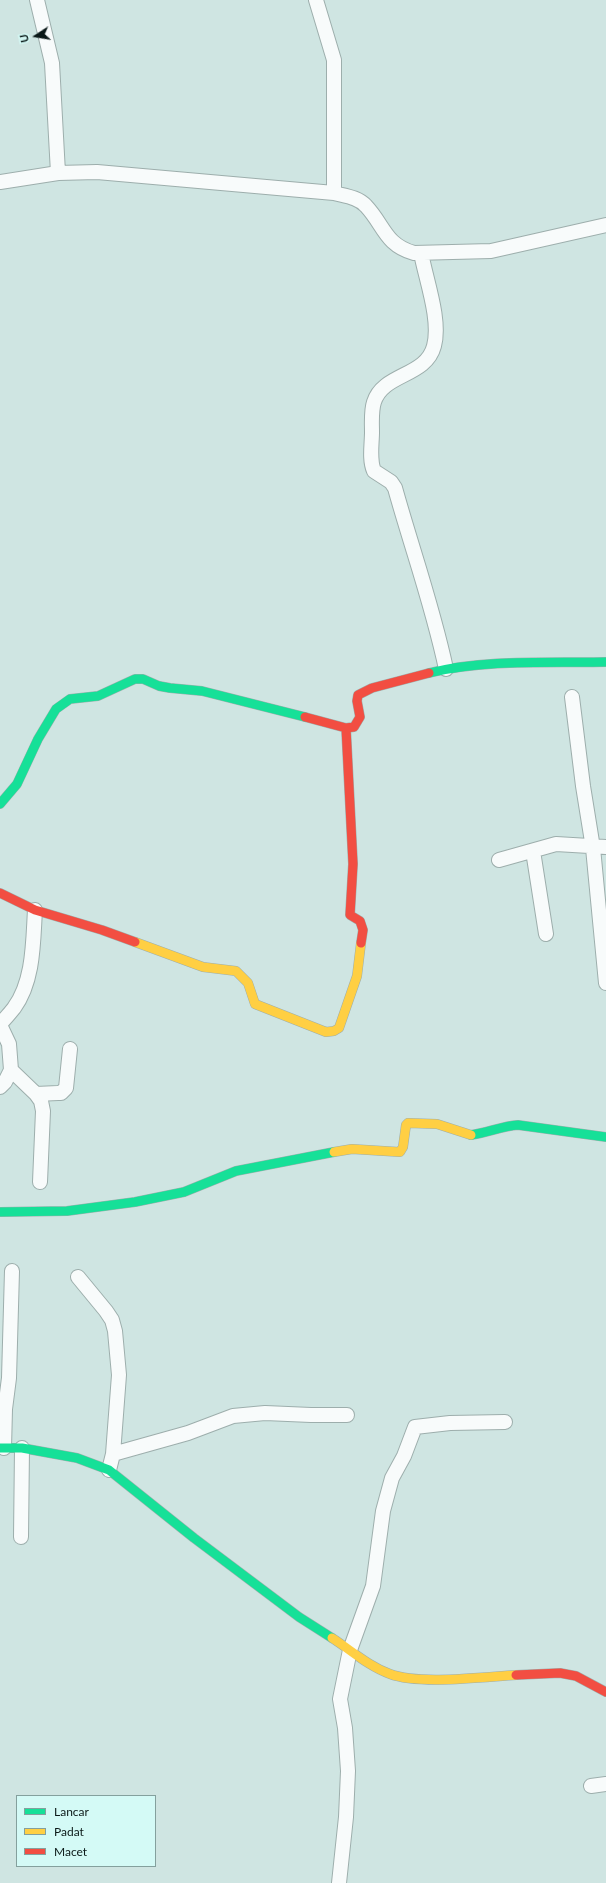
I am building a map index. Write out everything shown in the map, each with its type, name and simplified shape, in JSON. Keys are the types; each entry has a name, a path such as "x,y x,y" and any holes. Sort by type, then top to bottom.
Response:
{"street":[{"path":"37,0 52,63 58,173"},
{"path":"316,0 334,66 334,193"},
{"path":"0,182 58,173 97,172 334,193 357,200 366,205 393,243 405,250 421,253 491,251 606,225"},
{"path":"421,253 435,320 435,345 428,359 421,366 385,387 377,394 373,403 372,416 372,460 374,471 391,482 395,488 413,554 434,617 446,669"},
{"path":"0,804 17,784 38,739 56,709 70,699 98,696 135,679 143,679 159,686 170,688 202,691 346,728 354,727 360,717 357,701 358,696 363,692 407,678 446,669 480,665 606,662"},
{"path":"572,697 583,786 599,848 606,983"},
{"path":"0,893 34,910 102,930 203,967 236,971 248,983 255,1004 326,1032 334,1031 339,1028 357,976 363,930 360,921 350,915 353,864 346,728"},
{"path":"499,860 564,844 599,848"},
{"path":"533,851 546,934"},
{"path":"0,1087 5,1082 10,1070 9,1044 0,1025 15,1007 26,983 32,946 34,910"},
{"path":"36,1094 58,1093 66,1088 70,1049"},
{"path":"10,1070 36,1094 41,1101 43,1111 40,1182"},
{"path":"0,1212 66,1211 135,1202 184,1192 236,1171 327,1153 352,1149 400,1152 403,1147 406,1125 408,1123 437,1124 469,1134 484,1133 506,1126 518,1125 606,1137"},
{"path":"12,1271 9,1378 2,1448 22,1448 77,1458 109,1470 189,1534 299,1617 368,1663 390,1674 403,1677 432,1679 560,1673 576,1676 606,1692"},
{"path":"78,1278 106,1311 112,1320 115,1331 118,1388 113,1454 109,1470"},
{"path":"113,1454 188,1433 233,1416 265,1413 348,1415"},
{"path":"339,1883 346,1817 348,1771 346,1728 340,1699 350,1650 373,1586 383,1511 392,1478 404,1456 415,1427 450,1423 505,1422"},
{"path":"21,1537 22,1448"},
{"path":"591,1786 606,1784"}],"traffic: fast":[{"path":"429,673 494,664 606,662"},
{"path":"0,804 17,784 38,739 56,709 70,699 98,696 135,679 143,679 159,686 170,688 202,691 305,717"},
{"path":"471,1135 518,1125 606,1137"},
{"path":"0,1212 67,1211 135,1202 184,1192 236,1171 334,1152"},
{"path":"0,1448 22,1448 77,1458 109,1470 194,1538 299,1617 332,1638"}],"traffic: slow":[{"path":"135,942 203,967 236,971 248,983 255,1004 326,1032 334,1031 339,1028 357,976 361,943"},
{"path":"334,1152 352,1149 400,1152 403,1147 406,1125 408,1123 437,1124 471,1135"},
{"path":"332,1638 374,1667 390,1674 402,1677 434,1680 516,1675"}],"traffic: jam":[{"path":"305,717 346,728 354,727 360,717 357,701 358,695 372,688 429,673"},
{"path":"346,728 353,864 350,915 360,921 363,930 361,943"},
{"path":"0,893 35,910 102,930 135,942"},
{"path":"516,1675 560,1673 576,1676 606,1692"}]}
